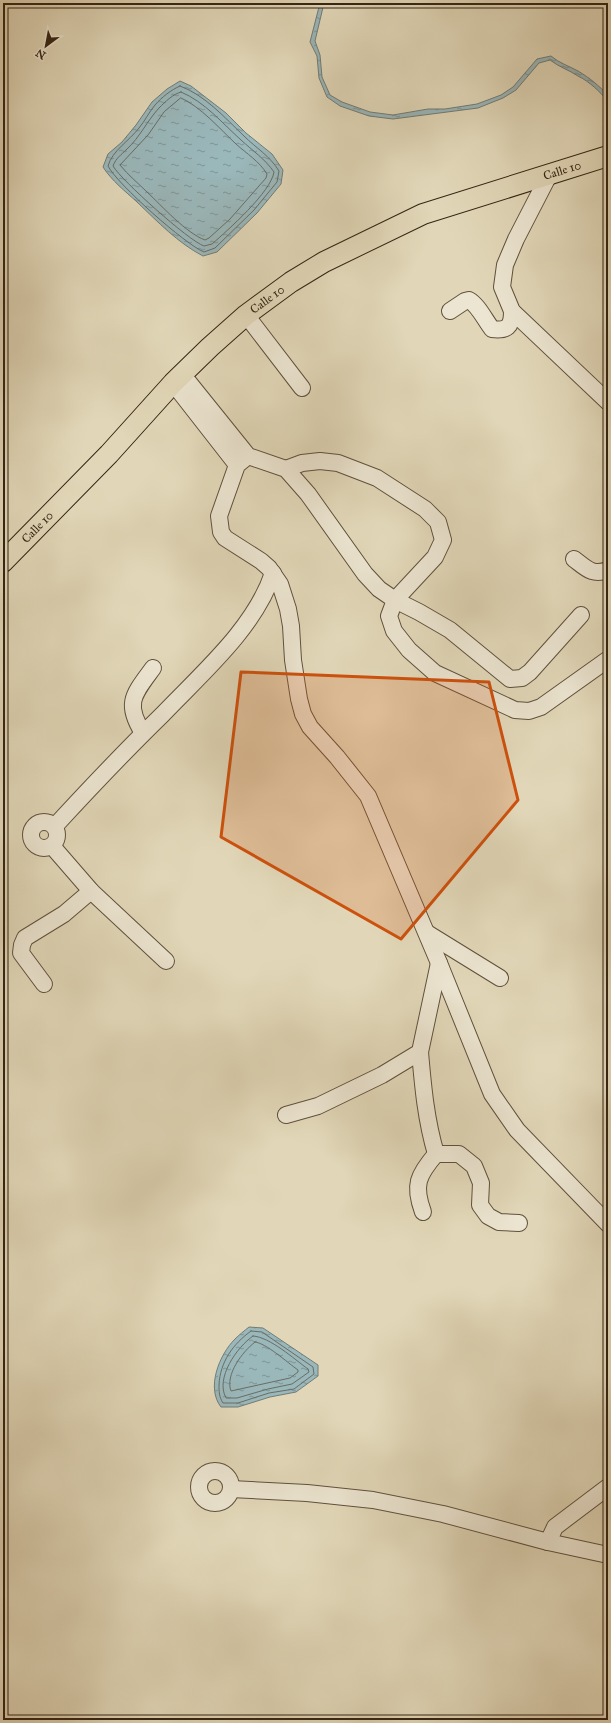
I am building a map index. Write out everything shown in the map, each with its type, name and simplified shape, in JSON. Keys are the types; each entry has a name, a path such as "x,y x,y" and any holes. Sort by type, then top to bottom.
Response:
{"main road":[{"name":"Calle 10","path":"3,562 109,454 178,379 210,347 246,315 291,282 324,262 423,214 608,156"}],"lane":[{"path":"450,311 465,300 469,300 475,304 482,317 492,329 501,331 508,327 512,321 512,311 502,287 505,265 516,239 549,175"},
{"path":"512,311 608,402"},
{"path":"246,315 302,388"},
{"path":"178,379 243,460 286,469 314,462 338,464 377,478 425,509 438,522 443,540 435,557 395,600 389,616 394,631 409,650 435,673 515,710 529,711 541,707 607,660"},
{"path":"243,460 220,516 221,532 231,544 261,561 273,573 285,596 291,626 293,660 299,699 303,714 310,727 337,757 368,796 427,933 492,1094 517,1130 608,1224"},
{"path":"286,469 308,494 365,574 379,589 395,600 450,630 510,679 522,678 530,672 581,614"},
{"path":"574,559 592,572 599,573 608,570"},
{"path":"55,826 98,778 212,665 236,636 264,595 273,573"},
{"path":"143,733 136,722 132,706 135,693 154,668"},
{"path":"43,821 50,822 55,826 57,830 57,839 52,846 42,848 36,845 32,839 31,832 34,826 43,821"},
{"path":"52,846 92,891 166,960"},
{"path":"44,984 21,953 22,945 26,938 64,914 92,891"},
{"path":"427,933 500,978"},
{"path":"436,1154 431,1139 425,1105 420,1052 439,963"},
{"path":"286,1116 318,1106 382,1075 420,1052"},
{"path":"424,1212 418,1197 418,1182 422,1170 436,1154 459,1154 474,1166 480,1183 480,1205 488,1216 499,1222 519,1224"},
{"path":"548,1542 555,1527 608,1487"},
{"path":"231,1489 307,1493 373,1500 443,1514 548,1542 608,1555"}],"highlighted area":[{"path":"241,672 489,682 518,800 401,939 221,837"}],"water":[{"path":"320,3 324,3 315,41 320,55 322,77 330,95 342,102 370,112 393,115 428,109 445,109 477,104 501,95 513,87 537,59 551,56 561,63 578,71 598,85 608,95 608,101 598,90 586,81 550,60 539,63 516,90 503,98 478,108 393,119 369,116 340,106 327,97 319,78 317,56 310,42"},
{"path":"180,81 191,86 226,113 246,133 272,154 283,170 281,184 257,213 217,252 203,256 168,232 110,177 103,167 108,154 122,142 152,102 167,89"},
{"path":"249,1327 263,1328 318,1365 318,1376 296,1392 270,1397 238,1407 221,1407 215,1391 216,1372 229,1346"}]}
